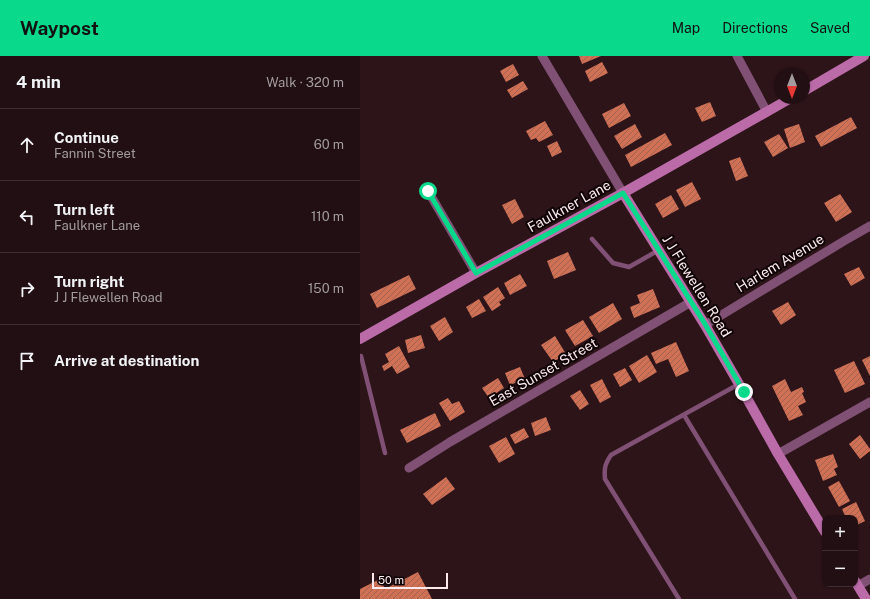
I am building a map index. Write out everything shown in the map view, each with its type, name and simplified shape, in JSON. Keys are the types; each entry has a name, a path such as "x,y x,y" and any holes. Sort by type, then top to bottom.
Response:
{"street":[{"name":"J J Flewellen Road","path":"542,56 623,193 705,324 778,454 822,527"},
{"path":"737,56 767,112"},
{"path":"810,88 864,56"},
{"name":"Faulkner Lane","path":"360,339 781,104"},
{"path":"428,191 476,273"},
{"name":"Harlem Avenue","path":"705,324 870,226"},
{"name":"East Sunset Street","path":"409,468 450,442 691,302"},
{"path":"778,454 870,402"},
{"path":"858,582 870,579"},
{"path":"858,586 866,599"}],"lane":[{"path":"592,239 613,263 629,267 659,250"},
{"path":"360,356 384,454"},
{"path":"678,599 605,480 604,469 611,455 739,384"},
{"path":"684,415 795,599"}],"building":[{"path":"579,56 601,56 582,64"},
{"path":"602,62 608,73 590,82 585,71"},
{"path":"513,64 519,75 506,82 500,71"},
{"path":"523,81 528,89 512,98 507,90"},
{"path":"710,102 716,116 702,122 695,108"},
{"path":"624,103 631,116 609,128 602,114"},
{"path":"851,117 857,128 821,147 815,136"},
{"path":"545,121 553,135 539,142 536,138 531,140 526,131"},
{"path":"635,124 642,137 622,149 614,136"},
{"path":"799,124 805,142 790,148 784,129"},
{"path":"665,133 672,145 631,167 625,155"},
{"path":"779,134 788,148 773,157 764,142"},
{"path":"557,141 562,152 552,157 547,146"},
{"path":"740,157 748,176 736,181 729,161"},
{"path":"692,182 701,199 685,207 676,190"},
{"path":"840,194 852,212 836,222 824,203"},
{"path":"671,195 679,209 663,218 655,204"},
{"path":"515,199 524,217 512,224 502,205"},
{"path":"568,252 576,270 554,279 547,261"},
{"path":"859,267 865,278 851,286 844,274"},
{"path":"520,274 527,286 510,295 504,283"},
{"path":"409,275 416,289 377,308 370,294"},
{"path":"498,287 505,298 499,302 501,305 492,311 483,297"},
{"path":"653,289 660,307 634,318 630,307 640,303 637,295"},
{"path":"479,299 486,311 472,318 466,307"},
{"path":"788,302 796,315 781,325 772,311"},
{"path":"613,303 622,319 599,333 589,317"},
{"path":"445,317 453,332 439,341 430,326"},
{"path":"583,320 593,336 575,346 565,330"},
{"path":"421,335 425,348 408,353 405,340"},
{"path":"555,336 566,354 553,362 541,345"},
{"path":"676,342 689,371 676,377 668,359 656,364 651,353"},
{"path":"399,346 410,367 397,374 392,366 384,371 382,366 389,362 385,354"},
{"path":"647,355 657,372 639,383 629,366"},
{"path":"870,356 870,376 862,360"},
{"path":"854,361 865,384 845,393 834,370"},
{"path":"520,367 525,379 510,385 505,373"},
{"path":"625,368 632,380 620,387 613,374"},
{"path":"498,378 504,388 489,398 482,388"},
{"path":"602,379 611,397 600,403 590,385"},
{"path":"785,379 791,392 802,387 804,392 802,393 806,402 798,406 803,415 789,421 772,386"},
{"path":"580,390 589,404 580,410 570,396"},
{"path":"448,398 452,404 459,401 465,412 450,421 439,403"},
{"path":"435,413 441,426 407,443 400,430"},
{"path":"546,417 551,430 535,436 531,423"},
{"path":"524,428 529,437 515,444 510,435"},
{"path":"860,435 870,451 860,459 849,444"},
{"path":"506,437 515,454 499,463 489,446"},
{"path":"833,454 838,467 834,469 837,475 823,481 815,460"},
{"path":"446,477 455,489 432,505 423,494"},
{"path":"839,481 850,501 839,507 828,487"},
{"path":"856,502 865,521 858,524 858,515 845,515 842,509"},
{"path":"418,572 432,599 360,599 360,589 380,579 385,589"}],"route":[{"path":"428,191 476,273 623,193 705,324 744,392"}]}
